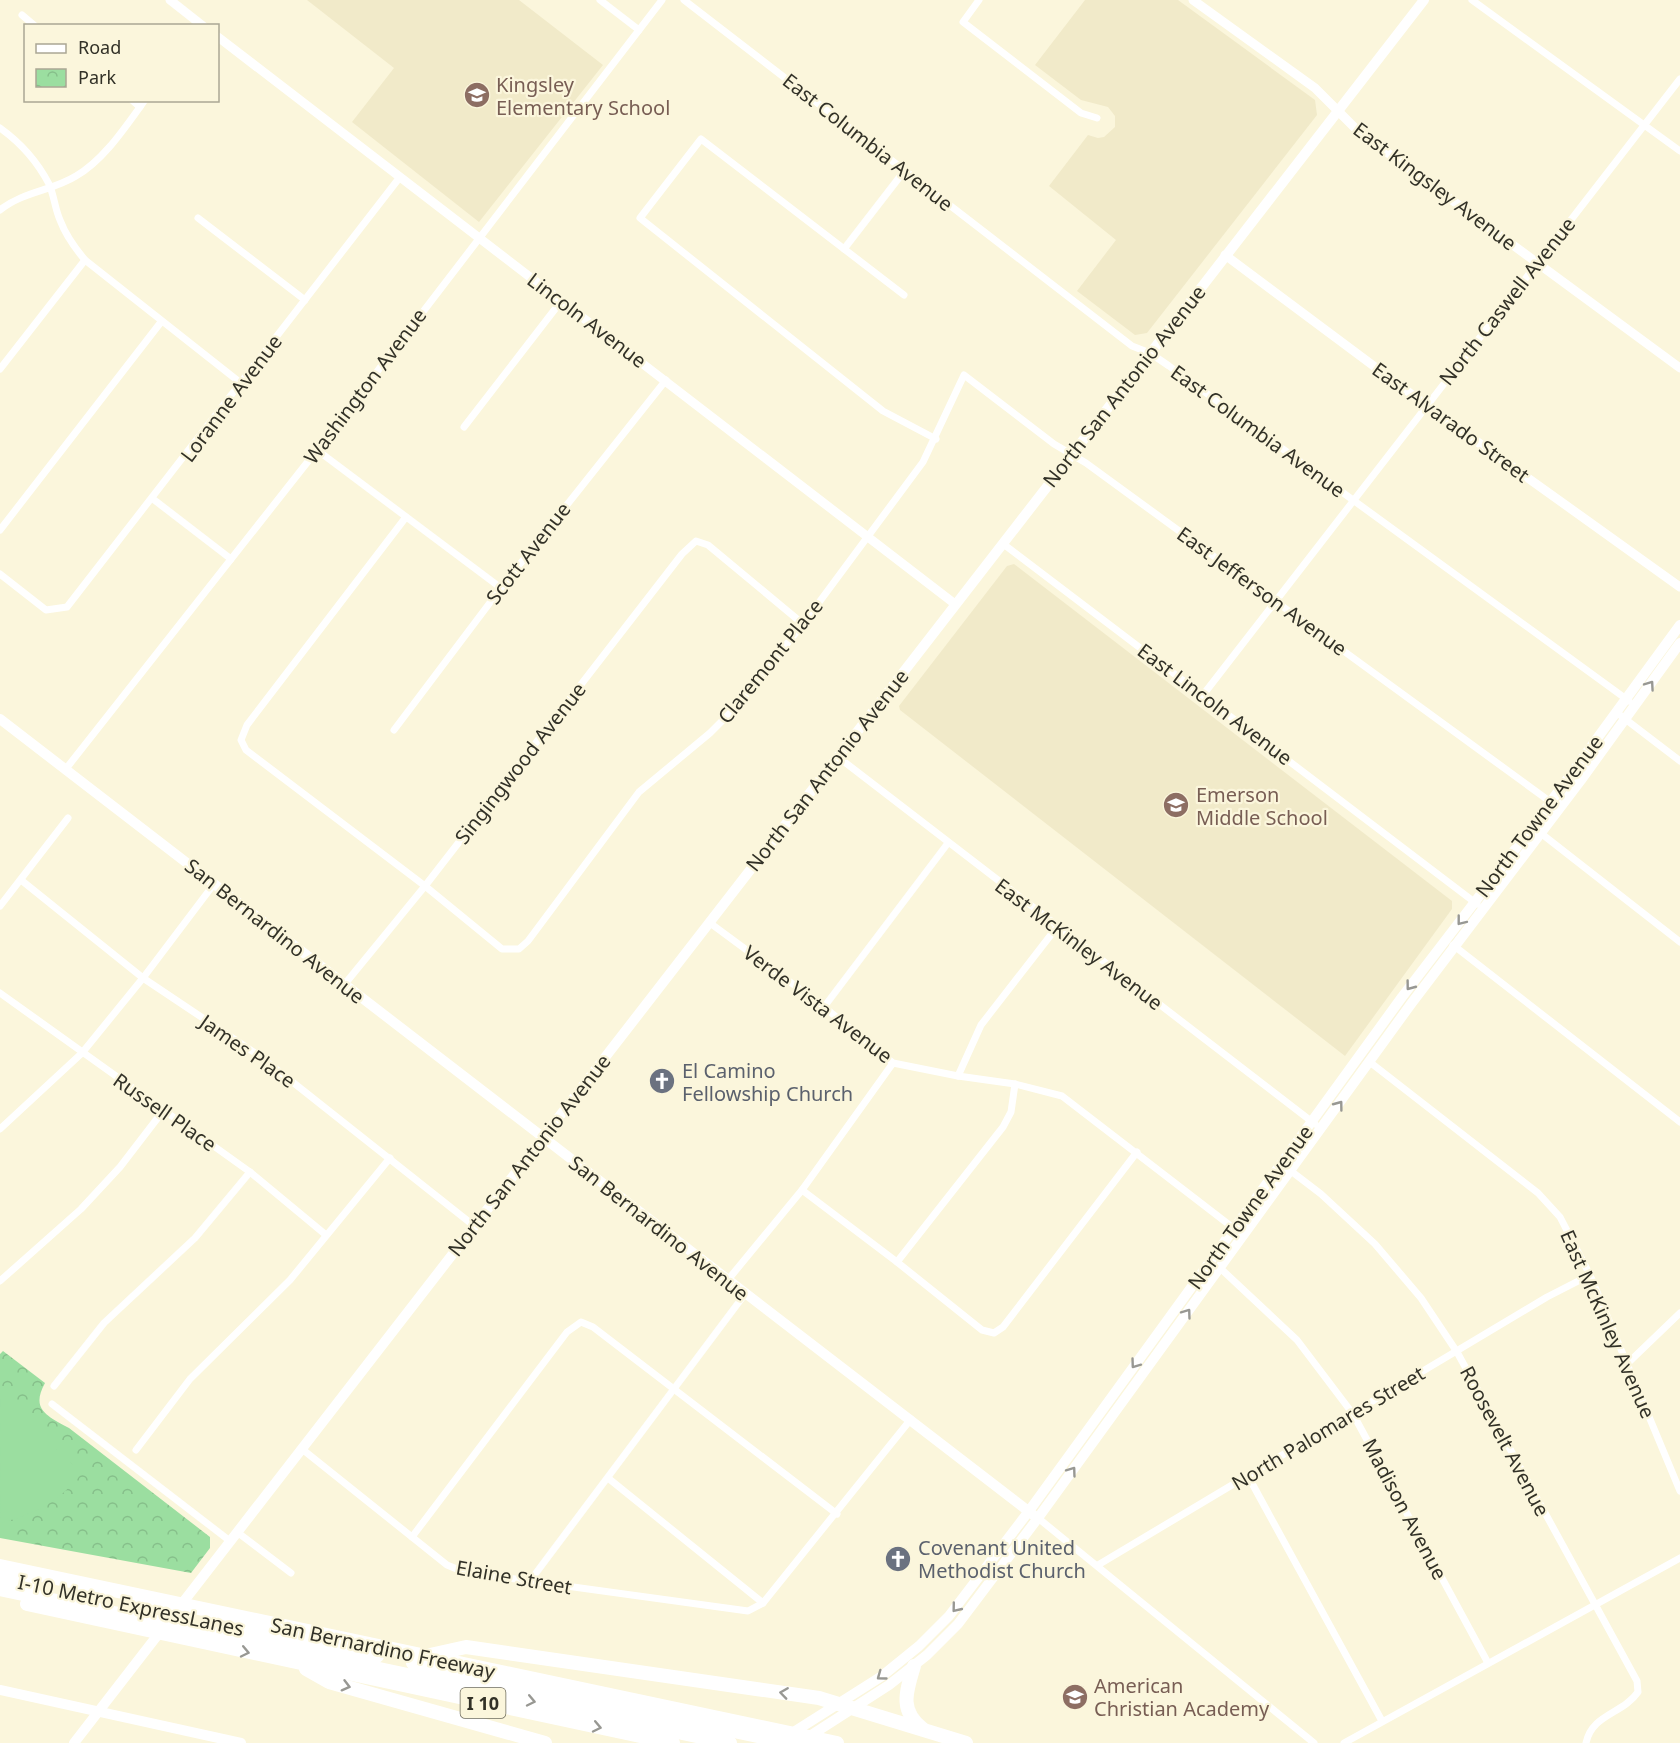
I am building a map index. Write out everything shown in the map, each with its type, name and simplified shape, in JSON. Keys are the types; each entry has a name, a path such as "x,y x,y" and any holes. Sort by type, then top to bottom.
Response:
{"highway":[{"name":"San Bernardino Freeway","path":"0,1566 155,1616 190,1623 293,1662 673,1743"},
{"name":"I-10 Metro ExpressLanes","path":"0,1577 155,1616"},
{"name":"I-10 Metro ExpressLanes","path":"0,1589 155,1616"},
{"name":"San Bernardino Freeway","path":"0,1598 155,1616 425,1656 831,1742"},
{"name":"I-10 Metro ExpressLanes","path":"190,1623 791,1743"},
{"name":"I-10 Metro ExpressLanes","path":"190,1623 730,1743"},
{"path":"425,1656 465,1647 819,1698 966,1743"},
{"path":"293,1662 329,1682 545,1743"},
{"path":"914,1666 906,1690 907,1712 914,1722 927,1732"}],"main road":[{"name":"North San Antonio Avenue","path":"74,1743 473,1225 710,923 1070,454 1424,0"},
{"name":"North Towne Avenue","path":"1554,806 1616,712 1680,625"},
{"name":"North Towne Avenue","path":"799,1743 847,1707 920,1646 949,1617 1029,1511 1312,1122 1480,906 1554,806 1636,706 1680,643"},
{"name":"San Bernardino Avenue","path":"0,719 1038,1518"},
{"name":"North Towne Avenue","path":"776,1743 847,1707 914,1666 958,1624 1371,1062 1451,943"},
{"path":"0,1690 241,1743"}],"street":[{"path":"170,0 201,24"},
{"path":"600,0 639,30"},
{"name":"Washington Avenue","path":"65,770 317,450 662,0"},
{"name":"East Columbia Avenue","path":"684,0 1132,346 1150,353 1636,706"},
{"path":"979,0 963,22 1081,113 1097,118"},
{"name":"East Kingsley Avenue","path":"1193,0 1315,88 1358,131 1680,368"},
{"path":"1472,0 1680,151"},
{"path":"22,15 33,24"},
{"name":"Lincoln Avenue","path":"219,38 956,604"},
{"name":"North Caswell Avenue","path":"1203,694 1354,502 1426,405 1680,78"},
{"path":"0,210 15,199 75,177 89,166 143,104"},
{"path":"0,128 16,139 34,160 50,186 60,220 70,243 85,260 242,384"},
{"path":"904,295 701,139 640,218 883,411 936,439"},
{"path":"844,249 905,170"},
{"name":"Loranne Avenue","path":"0,574 46,610 56,611 67,607 153,499 400,177"},
{"path":"198,218 305,300"},
{"name":"East Alvarado Street","path":"1225,255 1426,405 1680,587"},
{"path":"0,369 85,260"},
{"path":"464,427 562,300"},
{"path":"0,530 161,322"},
{"name":"Claremont Place","path":"425,886 502,949 519,949 528,941 639,792 710,733 735,708 803,624 866,536 918,469 936,439 964,375"},
{"name":"East Jefferson Avenue","path":"964,375 1554,806"},
{"name":"Scott Avenue","path":"394,730 501,588 666,380"},
{"path":"317,450 501,588"},
{"path":"153,499 231,559"},
{"path":"406,517 247,725 241,740 246,750 425,886"},
{"name":"Singingwood Avenue","path":"344,985 425,886 682,555 696,541 708,545 803,624"},
{"name":"East Lincoln Avenue","path":"1002,543 1480,906"},
{"path":"1616,712 1680,761"},
{"name":"East McKinley Avenue","path":"838,757 1322,1129"},
{"path":"0,906 68,818"},
{"path":"1536,830 1680,942"},
{"path":"824,1007 948,843"},
{"name":"James Place","path":"21,880 144,978 261,1057 473,1225"},
{"path":"0,1129 82,1053 144,978 214,884"},
{"name":"Verde Vista Avenue","path":"710,923 824,1007 893,1063 1015,1084 1062,1096 1243,1235"},
{"path":"958,1076 981,1025 1057,927"},
{"path":"1451,943 1680,1122"},
{"name":"Russell Place","path":"0,993 250,1172 326,1235"},
{"name":"East McKinley Avenue","path":"1371,1062 1538,1192 1560,1217 1590,1275 1629,1362 1680,1491"},
{"path":"728,1281 801,1190 893,1063"},
{"path":"897,1262 1003,1127 1011,1112 1015,1084"},
{"path":"0,1281 89,1200 120,1167 163,1111"},
{"path":"801,1190 982,1330 994,1333 1003,1327 1137,1152"},
{"path":"136,1450 190,1378 290,1280 390,1158"},
{"name":"Roosevelt Avenue","path":"1281,1164 1322,1194 1375,1244 1421,1298 1457,1352 1637,1681 1638,1692 1630,1703 1597,1722 1586,1743"},
{"path":"54,1386 90,1339 195,1238 250,1172"},
{"name":"Madison Avenue","path":"1211,1260 1297,1340 1353,1414 1488,1663"},
{"name":"North Palomares Street","path":"1098,1565 1547,1297 1590,1275"},
{"path":"530,1581 745,1294"},
{"path":"1629,1362 1680,1313"},
{"path":"412,1538 567,1332 581,1322 593,1326 837,1514"},
{"path":"52,1404 234,1536 291,1573"},
{"path":"608,1478 763,1603 837,1514 911,1419"},
{"name":"Elaine Street","path":"302,1449 447,1565 530,1581 733,1610 748,1611 763,1603"},
{"path":"1248,1476 1382,1721"},
{"name":"San Bernardino Avenue","path":"1038,1518 1314,1743"},
{"path":"1349,1742 1382,1721 1680,1558"}],"shaded area":[{"name":"Kingsley Elementary School","path":"307,0 519,0 603,65 479,222 352,122 394,68"},
{"path":"1085,0 1178,0 1315,100 1317,115 1147,333 1135,335 1077,291 1116,240 1049,186 1088,135 1104,137 1115,127 1115,116 1108,107 1081,100 1035,65"},
{"name":"Emerson Middle School","path":"1014,564 1452,901 1452,909 1345,1056 900,710 899,706 1007,566"}],"green space":[{"path":"3,1351 45,1383 39,1400 40,1406 48,1416 69,1428 210,1537 210,1548 191,1573 0,1538 0,1354"},
{"path":"0,1396 82,1473 65,1492 46,1505 1,1523"}],"place":[{"name":"Kingsley Elementary School","path":"477,95"},
{"name":"Emerson Middle School","path":"1176,805"},
{"name":"El Camino Fellowship Church","path":"662,1081"},
{"name":"Covenant United Methodist Church","path":"898,1559"},
{"name":"American Christian Academy","path":"1075,1697"}]}
